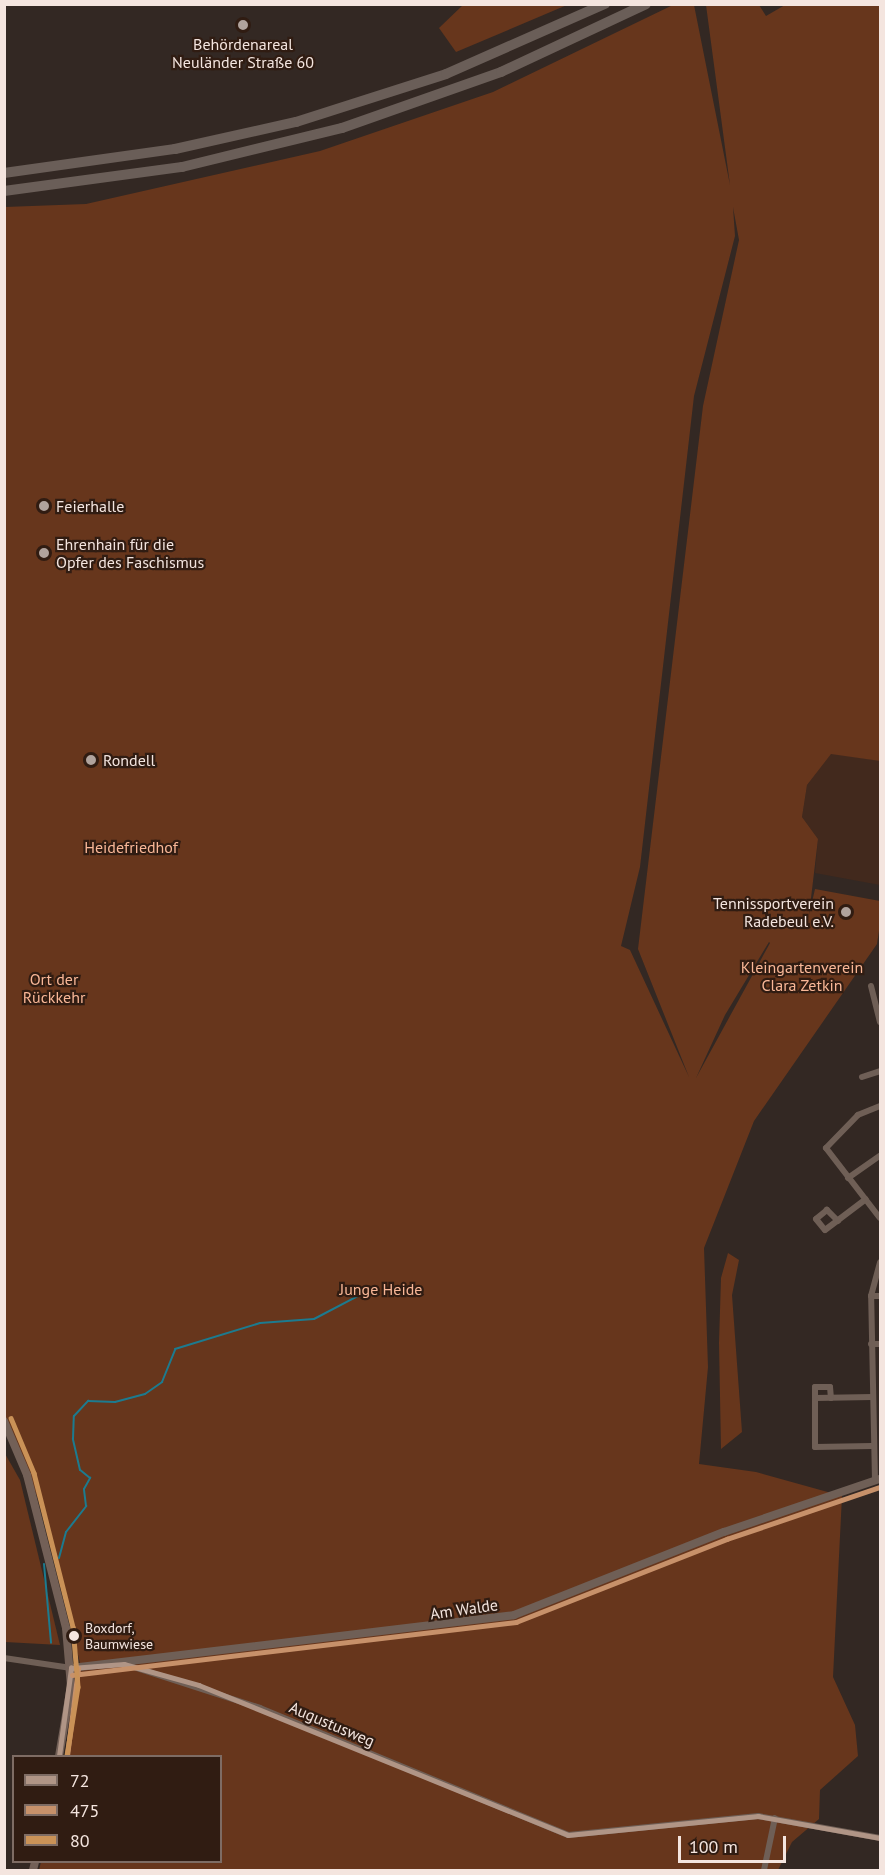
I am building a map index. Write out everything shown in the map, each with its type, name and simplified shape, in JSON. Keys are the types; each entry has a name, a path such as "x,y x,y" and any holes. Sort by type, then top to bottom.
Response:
{"highway":[{"path":"4,173 175,149 296,122 446,74 605,4"},
{"path":"4,191 182,166 342,128 501,72 646,4"}],"main road":[{"path":"4,1421 46,1540 72,1668 59,1755"}],"street":[{"path":"871,986 880,1022"},
{"path":"862,1077 880,1071"},
{"path":"880,1106 858,1115 826,1148 880,1218"},
{"path":"848,1178 880,1156"},
{"path":"838,1221 866,1199"},
{"path":"878,1479 872,1446 871,1296 880,1262"},
{"path":"871,1296 880,1296"},
{"path":"871,1344 880,1344"},
{"path":"831,1398 830,1387 815,1387 815,1447 872,1446"},
{"path":"815,1398 872,1397"},
{"path":"872,1424 880,1424"},
{"name":"Am Walde","path":"72,1668 124,1664 514,1616 839,1490 878,1479"},
{"path":"4,1658 72,1668"},
{"name":"Augustusweg","path":"124,1664 260,1708 568,1835 776,1818 880,1838"},
{"path":"764,1870 776,1818"}],"shaded area":[{"path":"831,753 880,761 880,885 815,873 818,839 802,817 807,785"}],"green space":[{"path":"464,4 567,5 456,52 439,28"},
{"name":"Junge Heide","path":"675,4 694,5 730,185 706,5 759,5 766,16 785,5 880,5 880,761 831,754 807,785 802,817 818,839 809,915 815,889 880,901 880,924 877,944 754,1121 704,1248 708,1367 699,1464 756,1472 842,1496 833,1677 855,1725 858,1756 820,1790 819,1819 792,1842 778,1870 39,1870 41,1863 222,1863 222,1755 65,1755 80,1663 46,1518 5,1419 5,207 86,204 320,151 493,92","holes":["733,207 739,240 703,406 638,949 689,1077 630,950 621,946 640,867 694,396 735,236","770,943 696,1078 725,1015"]},
{"path":"728,1253 739,1260 732,1295 742,1432 721,1449 719,1343 721,1278"},
{"path":"4,1452 20,1480 60,1645 5,1642"}],"waterway":[{"path":"59,1558 66,1532 86,1506 84,1489 90,1478 80,1470 73,1439 74,1416 88,1401 115,1402 145,1394 162,1382 175,1349 260,1323 314,1319 360,1295"},
{"path":"44,1564 51,1643"}],"transit line":[{"name":"80","path":"11,1418 34,1473 73,1627 78,1687 67,1755"},
{"name":"475","path":"72,1675 516,1622 727,1539 880,1487"},
{"name":"72","path":"71,1668 124,1664 199,1685 568,1835 758,1816 880,1838"},
{"name":"72","path":"59,1755 71,1668"},
{"name":"475","path":"67,1755 78,1669"}],"place":[{"name":"Behördenareal Neuländer Straße 60","path":"243,25"},
{"name":"Feierhalle","path":"44,506"},
{"name":"Ehrenhain für die Opfer des Faschismus","path":"44,553"},
{"name":"Rondell","path":"91,760"},
{"name":"Tennissportverein Radebeul e.V.","path":"846,912"},
{"name":"Boxdorf, Baumwiese","path":"74,1636"}],"park label":[{"name":"Heidefriedhof","path":"131,847"},
{"name":"Kleingartenverein Clara Zetkin","path":"802,976"},
{"name":"Ort der Rückkehr","path":"54,988"}]}
